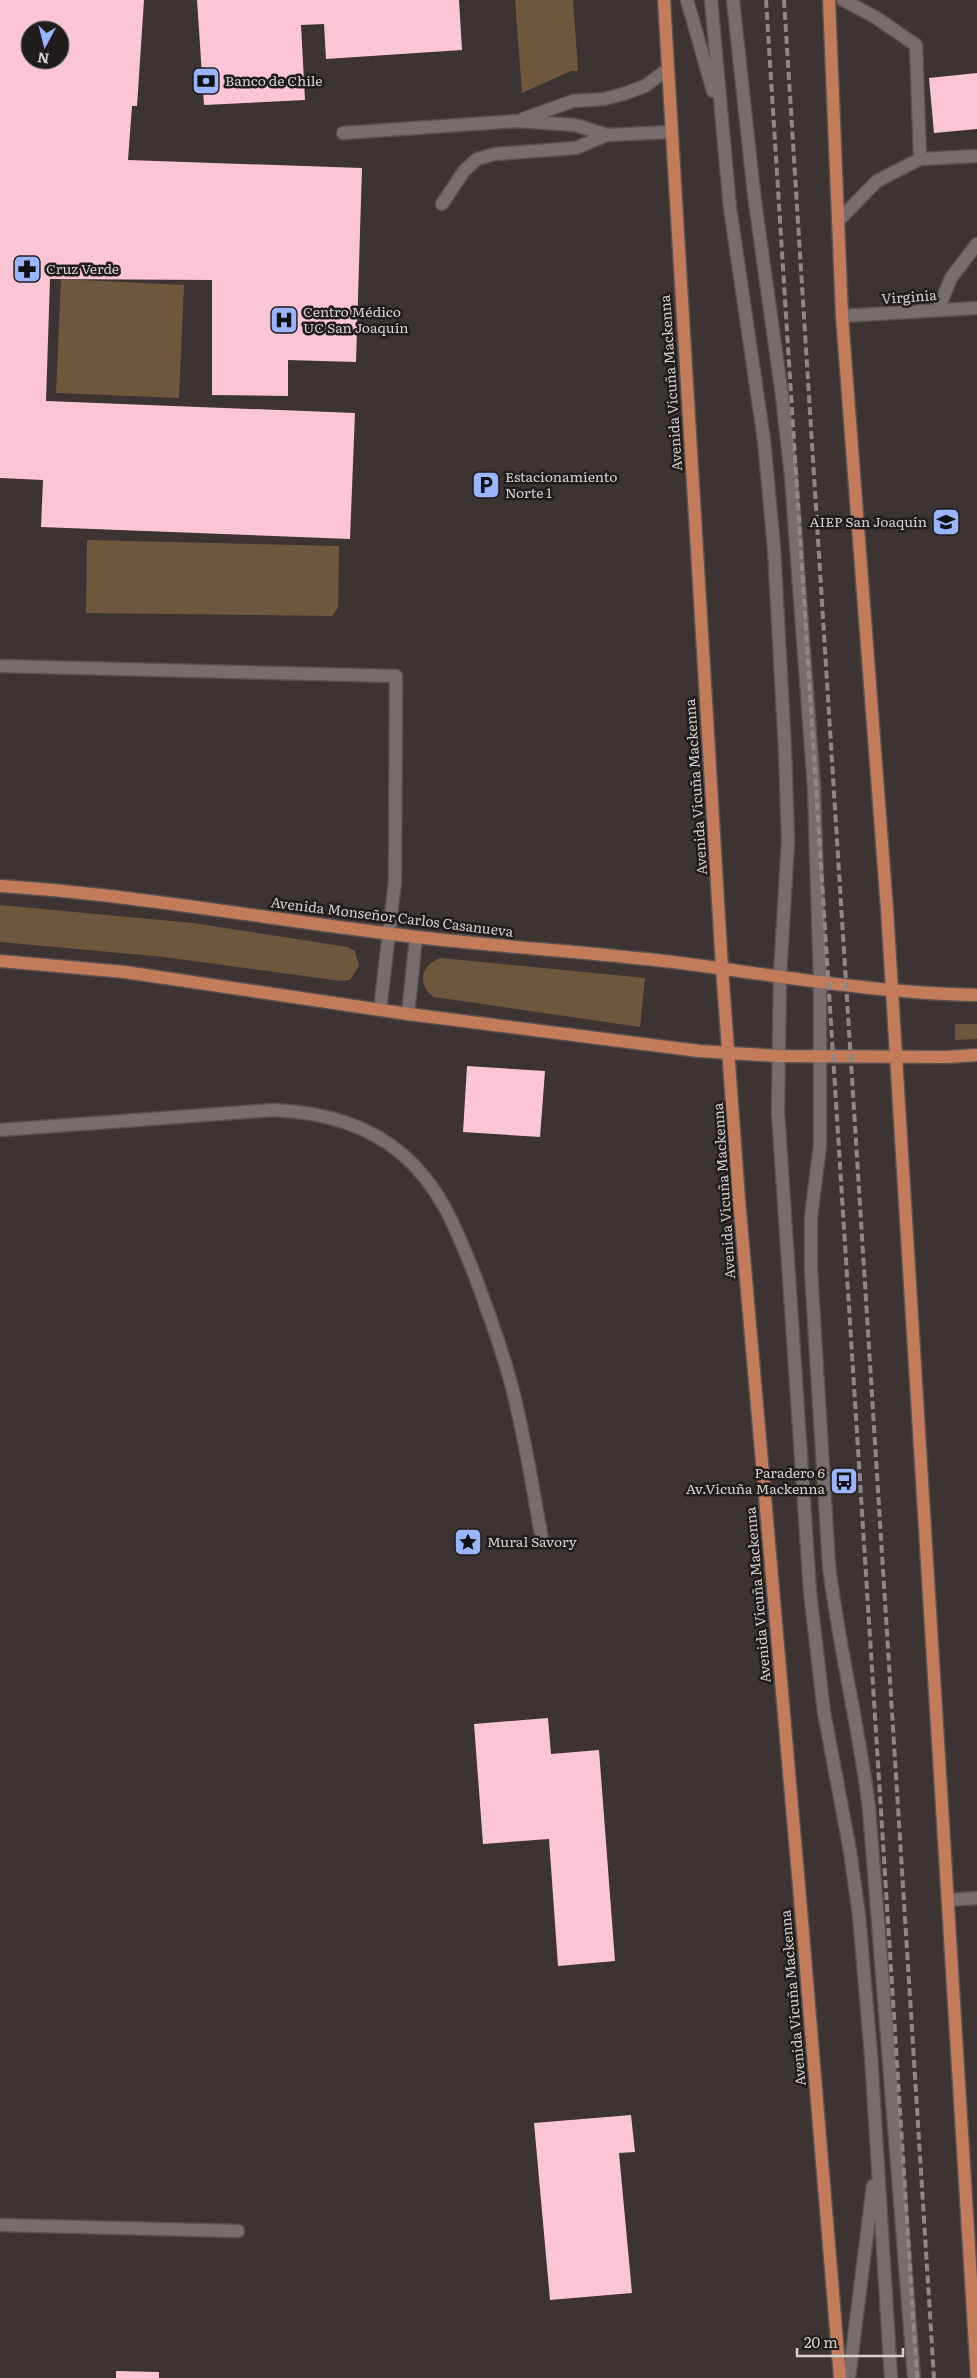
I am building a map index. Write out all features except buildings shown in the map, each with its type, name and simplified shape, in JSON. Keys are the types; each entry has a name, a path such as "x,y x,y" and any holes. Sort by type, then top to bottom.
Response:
{"main road":[{"name":"Avenida Vicuña Mackenna","path":"664,0 728,1053 840,2378"},
{"path":"829,0 842,316 892,989 977,2378"},
{"name":"Avenida Monseñor Carlos Casanueva","path":"0,886 111,895 416,937 722,968 892,989 977,995"},
{"path":"0,961 125,972 408,1014 728,1053 778,1056 947,1058 977,1055"}],"street":[{"path":"687,0 721,119"},
{"path":"712,0 730,208 764,440 774,548 788,841 780,976 778,1112 781,1182 810,1592 824,1712 850,1851 859,1915 891,2378"},
{"path":"733,0 754,194 791,476 814,788 821,1056 820,1145 811,1217 811,1270 829,1566 834,1610 863,1758 869,1808 914,2378"},
{"path":"843,0 875,17 916,45 920,159"},
{"path":"517,122 573,101 604,99 623,94 645,86 668,70"},
{"path":"342,133 517,122 575,125 607,135 671,132"},
{"path":"442,204 464,171 477,159 495,154 576,148 607,135"},
{"path":"838,221 876,181 920,159 977,156"},
{"path":"938,310 951,278 977,244"},
{"name":"Virginia","path":"842,316 977,308"},
{"path":"0,666 396,676 395,881 380,1010"},
{"path":"408,1014 416,937"},
{"path":"0,1130 273,1110 301,1111 328,1116 355,1125 380,1138 402,1154 427,1180 451,1215 487,1308 518,1411 542,1539"},
{"path":"948,1900 977,1898"},
{"path":"849,2378 877,2156"},
{"path":"0,2225 238,2231"}],"shaded area":[{"path":"515,0 573,0 578,71 571,71 522,93"},
{"path":"61,279 184,285 179,398 56,393"},
{"path":"87,540 339,546 338,608 332,616 86,613"},
{"path":"0,905 193,923 348,947 355,951 359,966 350,980 341,981 164,957 0,942"},
{"path":"441,958 645,978 640,1027 434,997 425,987 423,975 429,965"},
{"path":"955,1024 977,1024 977,1039 955,1040"}],"railway":[{"path":"766,0 917,2378"},
{"path":"784,0 934,2378"}],"place":[{"name":"Banco de Chile","path":"206,81"},
{"name":"Cruz Verde","path":"27,269"},
{"name":"Centro Médico UC San Joaquín","path":"284,320"},
{"name":"Estacionamiento Norte 1","path":"486,485"},
{"name":"AIEP San Joaquín","path":"946,522"},
{"name":"Paradero 6 Av.Vicuña Mackenna","path":"844,1481"},
{"name":"Mural Savory","path":"468,1542"}]}
